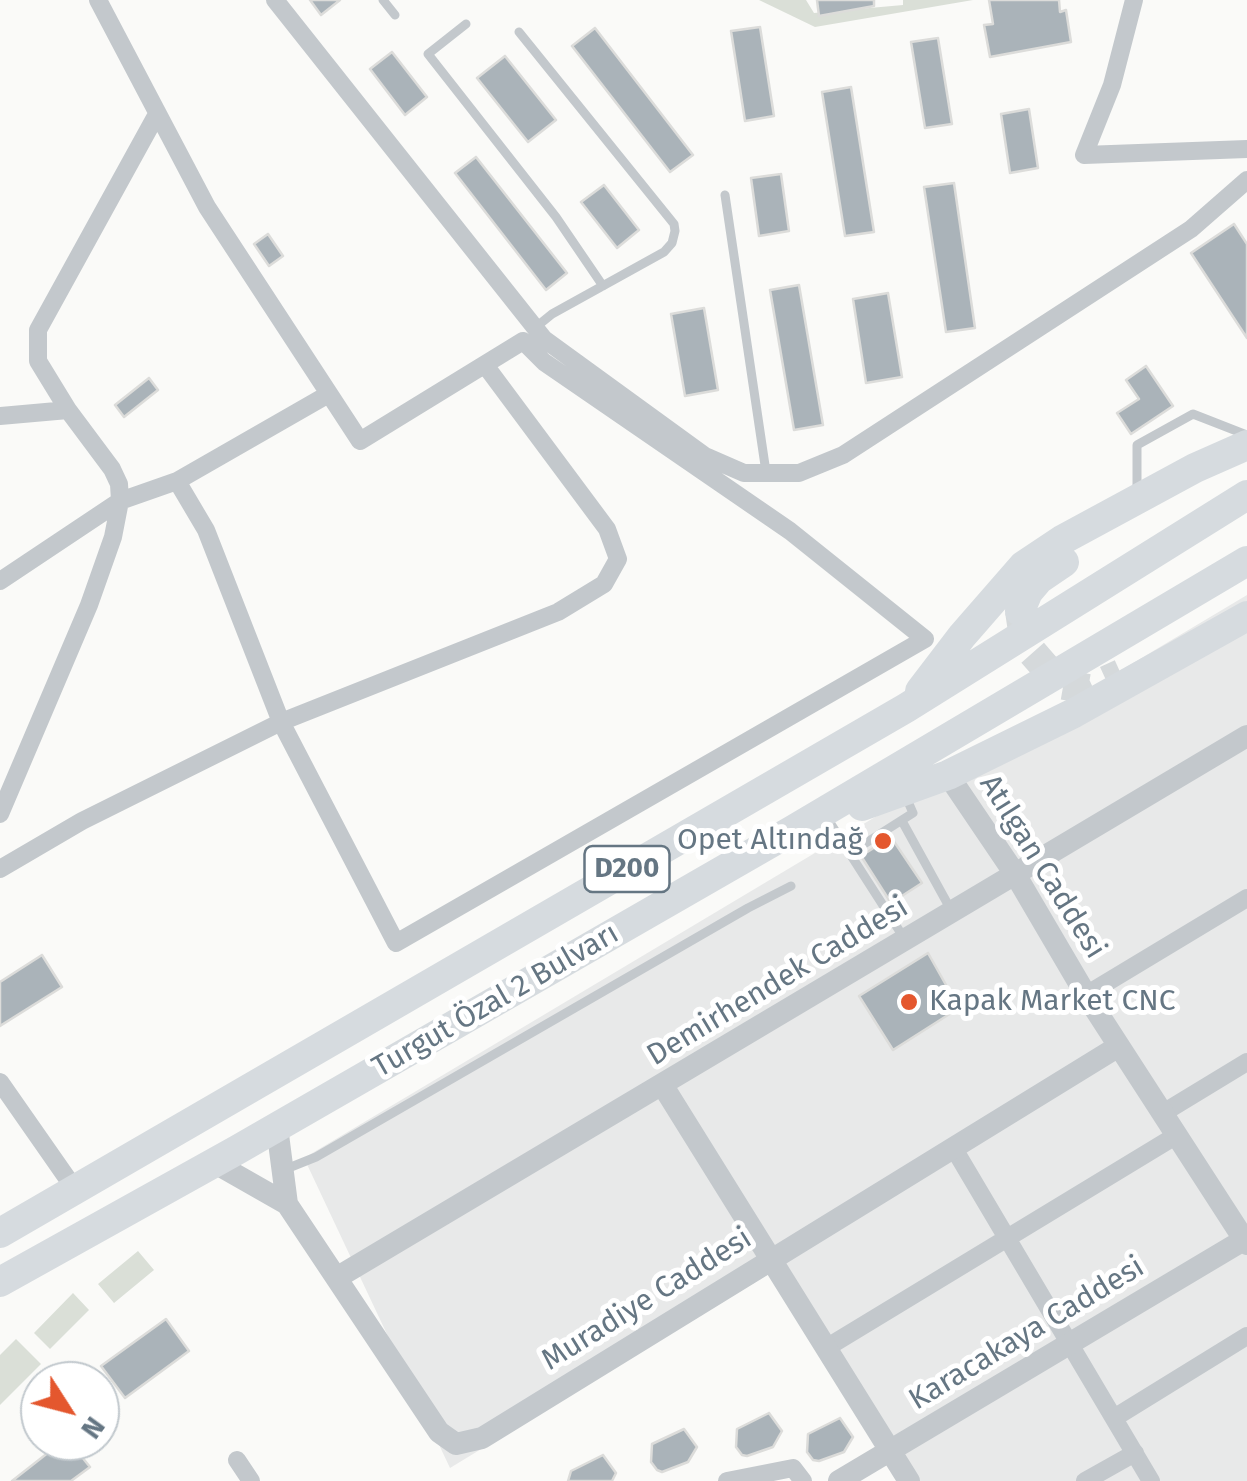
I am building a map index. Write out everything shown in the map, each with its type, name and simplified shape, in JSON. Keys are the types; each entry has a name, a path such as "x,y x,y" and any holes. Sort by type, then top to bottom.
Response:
{"highway":[{"name":"Turgut Özal 2 Bulvarı","path":"906,708 1023,566 1062,540 1195,468 1247,445"},
{"path":"1020,611 1028,592 1055,566 1247,463"},
{"name":"Turgut Özal 2 Bulvarı","path":"0,1233 906,708 1247,495"},
{"name":"Turgut Özal 2 Bulvarı","path":"0,1282 277,1128 793,830 1247,561"},
{"path":"1123,673 1247,597"},
{"path":"793,830 828,818 902,806 948,774 1074,712 1247,616"}],"street":[{"path":"98,0 207,208 360,441 524,341 544,362 790,531 925,639 396,944 281,722 206,530 176,481"},
{"path":"275,0 534,328 557,351 705,456 744,473 798,473 843,454 1178,238 1247,180"},
{"path":"1134,0 1112,85 1084,154 1246,145"},
{"path":"0,814 89,606 113,537 120,502 120,484 112,469 38,361 38,330 158,114"},
{"path":"0,869 82,821 281,722 558,612 604,584 618,559 607,529 484,365"},
{"path":"0,580 120,502 176,481 327,395"},
{"path":"0,416 68,410"},
{"name":"Demirhendek Caddesi","path":"338,1276 1247,736"},
{"name":"Atılgan Caddesi","path":"948,774 1246,1240"},
{"path":"1086,995 1247,898"},
{"name":"Muradiye Caddesi","path":"287,1204 440,1432 456,1444 482,1438 1119,1046"},
{"path":"1163,1114 1247,1062"},
{"path":"0,1082 74,1188"},
{"path":"663,1086 909,1481"},
{"path":"277,1128 287,1204"},
{"path":"826,1348 1177,1135"},
{"path":"953,1146 1152,1481"},
{"path":"215,1162 287,1204"},
{"name":"Karacakaya Caddesi","path":"838,1481 1246,1240"},
{"path":"1114,1418 1247,1336"},
{"path":"1085,1481 1135,1453"},
{"path":"237,1460 251,1481"},
{"path":"727,1481 793,1468 802,1481"}],"lane":[{"path":"383,0 394,15"},
{"path":"466,24 428,54 556,218 603,286"},
{"path":"519,32 674,224 675,238 669,248 534,328"},
{"path":"725,195 766,475"},
{"path":"1136,500 1137,445 1194,414 1247,435"},
{"path":"850,853 902,806 952,912"},
{"path":"828,818 906,940"},
{"path":"284,1170 316,1157 791,886"}],"shaded area":[{"path":"759,0 806,0 814,13 903,5 903,0 973,0 815,27"},
{"path":"1247,595 1247,1481 912,1481 777,1269 450,1468 304,1158"},
{"path":"138,1251 154,1270 114,1303 98,1284"},
{"path":"73,1293 89,1310 50,1349 34,1333"},
{"path":"16,1339 38,1361 20,1361 20,1385 0,1405 0,1355"}],"building":[{"path":"310,0 340,0 321,15"},
{"path":"817,0 874,0 874,6 819,16"},
{"path":"989,0 1059,0 1060,12 1066,10 1071,42 990,57 984,25 993,24"},
{"path":"760,27 774,116 745,121 731,31"},
{"path":"595,28 693,155 670,172 572,46"},
{"path":"938,38 952,124 925,128 911,42"},
{"path":"392,52 427,97 405,115 370,69"},
{"path":"505,56 556,120 528,142 477,78"},
{"path":"851,87 874,232 845,236 822,92"},
{"path":"1029,109 1038,168 1010,173 1001,114"},
{"path":"476,157 567,273 546,290 455,173"},
{"path":"781,174 789,231 759,236 751,178"},
{"path":"954,183 975,328 946,332 924,187"},
{"path":"604,185 639,230 617,248 581,202"},
{"path":"1234,224 1247,244 1247,338 1191,253"},
{"path":"268,234 283,256 269,266 254,244"},
{"path":"799,285 823,425 794,430 770,290"},
{"path":"888,293 902,377 866,383 853,299"},
{"path":"704,308 718,390 685,396 671,314"},
{"path":"1146,366 1173,406 1131,434 1117,413 1139,399 1126,380"},
{"path":"149,378 158,390 124,417 115,405"},
{"path":"891,837 922,883 891,903 861,856"},
{"name":"Kapak Market CNC","path":"928,953 959,1008 893,1050 859,996"},
{"path":"42,955 62,987 0,1026 0,982"},
{"path":"166,1319 189,1351 125,1398 120,1391 120,1361 108,1361"},
{"path":"769,1413 782,1431 773,1447 742,1455 736,1447 737,1429"},
{"path":"840,1418 853,1437 844,1452 813,1460 807,1452 808,1434"},
{"path":"684,1429 697,1447 688,1462 662,1472 657,1470 651,1462 652,1444"},
{"path":"603,1455 616,1473 612,1481 568,1481 571,1471"},
{"path":"38,1461 85,1461 90,1467 71,1481 12,1481"}],"tunnel":[{"path":"1020,611 1025,644 1060,684 1088,689 1121,674"}],"place":[{"name":"Opet Altındağ","path":"883,841"},
{"name":"Kapak Market CNC","path":"909,1002"}]}
